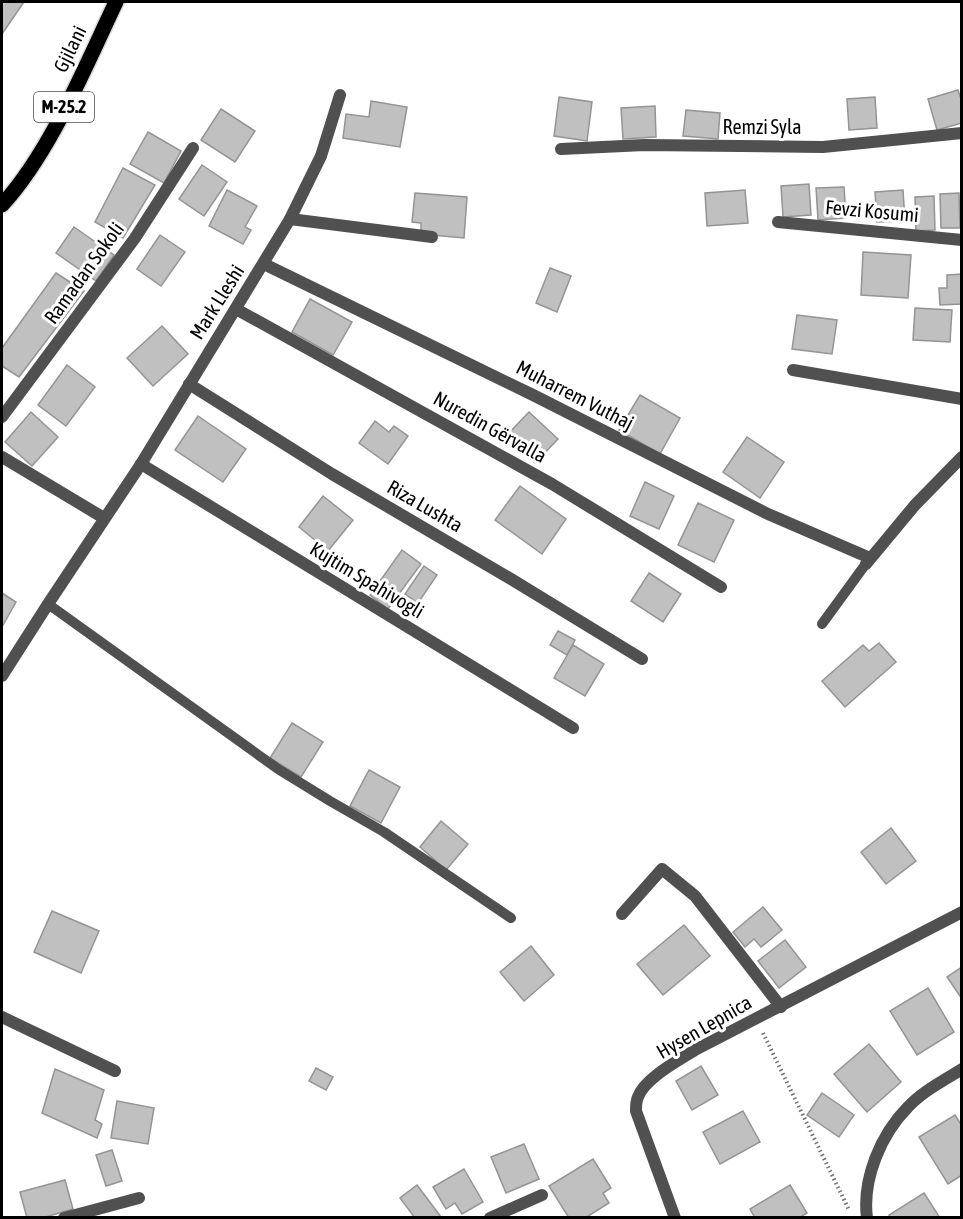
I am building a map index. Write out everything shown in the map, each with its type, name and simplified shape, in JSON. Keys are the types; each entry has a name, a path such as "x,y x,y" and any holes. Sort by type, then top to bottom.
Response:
{"main road":[{"name":"Gjilani","path":"2,205 50,137 116,2"}],"street":[{"name":"Mark Lleshi","path":"104,518 141,464 290,219 321,156 340,95"},
{"name":"Remzi Syla","path":"561,150 644,145 823,147 962,133"},
{"name":"Ramadan Sokoli","path":"2,417 135,238 193,148"},
{"path":"290,219 432,237"},
{"name":"Fevzi Kosumi","path":"778,222 962,240"},
{"name":"Muharrem Vuthaj","path":"264,264 533,395 768,514 868,561"},
{"name":"Nuredin Gërvalla","path":"236,309 552,484 721,586"},
{"path":"793,370 962,399"},
{"name":"Riza Lushta","path":"189,384 332,474 642,659"},
{"path":"2,457 104,518 2,676"},
{"name":"Kujtim Spahivogli","path":"141,464 573,728"},
{"path":"868,561 915,505 959,464"},
{"name":"Hysen Lepnica","path":"622,914 662,869 695,896 781,1007"},
{"name":"Hysen Lepnica","path":"675,1218 636,1111 637,1098 643,1088 666,1068 695,1050 962,912"},
{"path":"2,1017 114,1071"},
{"path":"867,1218 868,1187 874,1163 894,1124 909,1106 962,1069"},
{"path":"494,1217 542,1195"},
{"path":"64,1218 139,1198"}],"lane":[{"path":"822,624 868,561"},
{"path":"48,604 278,769 384,832 511,918"}],"path":[{"path":"756,1019 852,1218"}],"building":[{"path":"2,2 24,2 2,34"},
{"path":"958,90 962,102 962,123 937,130 928,99"},
{"path":"559,97 592,102 587,141 554,136"},
{"path":"875,97 877,128 849,130 847,99"},
{"path":"371,101 407,107 400,147 343,138 346,114 369,117"},
{"path":"655,106 656,137 623,139 621,108"},
{"path":"221,109 255,131 235,162 201,140"},
{"path":"686,110 720,113 718,139 683,136"},
{"path":"148,132 181,151 164,183 130,164"},
{"path":"202,165 227,182 204,216 179,199"},
{"path":"123,168 155,185 123,238 95,222"},
{"path":"809,184 811,215 783,217 781,186"},
{"path":"844,187 846,218 818,220 816,188"},
{"path":"227,190 257,206 245,227 251,230 243,244 209,226"},
{"path":"745,190 748,223 707,226 705,193"},
{"path":"903,190 905,221 877,222 875,192"},
{"path":"415,193 467,197 464,238 421,234 421,223 412,222"},
{"path":"959,193 960,228 941,228 940,194"},
{"path":"934,196 935,230 916,231 915,197"},
{"path":"74,227 114,255 96,281 56,253"},
{"path":"160,235 185,252 161,286 137,269"},
{"path":"863,252 911,255 908,298 861,295"},
{"path":"550,268 571,276 557,312 536,303"},
{"path":"56,273 84,291 19,377 2,366 2,348"},
{"path":"962,274 962,304 940,305 939,288 947,288 947,275"},
{"path":"310,299 352,322 333,355 292,332"},
{"path":"915,308 952,310 950,342 913,340"},
{"path":"797,315 837,320 832,354 792,349"},
{"path":"162,326 188,354 153,386 127,358"},
{"path":"67,365 95,387 66,426 38,405"},
{"path":"640,395 680,418 660,454 619,430"},
{"path":"31,412 58,437 32,466 5,442"},
{"path":"529,412 558,439 535,463 506,436"},
{"path":"198,416 246,449 223,482 175,450"},
{"path":"375,421 389,432 394,426 408,436 388,464 359,443"},
{"path":"747,437 784,462 760,498 723,472"},
{"path":"645,482 674,496 659,529 630,516"},
{"path":"520,486 566,519 542,554 495,520"},
{"path":"323,496 353,520 328,551 299,527"},
{"path":"698,503 734,520 714,562 678,545"},
{"path":"402,550 421,564 388,609 370,595"},
{"path":"424,566 437,575 418,603 405,594"},
{"path":"649,573 681,594 663,622 631,601"},
{"path":"2,593 16,602 2,627"},
{"path":"558,631 575,640 567,655 550,645"},
{"path":"879,643 896,662 845,707 822,681 863,645 869,651"},
{"path":"573,645 604,664 585,696 554,678"},
{"path":"292,723 323,742 301,777 270,758"},
{"path":"369,770 400,787 381,823 350,806"},
{"path":"441,821 468,844 446,870 420,847"},
{"path":"891,828 916,861 886,884 861,852"},
{"path":"763,907 782,930 761,947 754,939 745,947 733,932"},
{"path":"52,911 99,931 81,973 34,952"},
{"path":"684,925 710,956 663,995 637,964"},
{"path":"785,940 806,967 779,988 758,961"},
{"path":"531,946 554,975 524,1001 500,972"},
{"path":"962,967 962,999 947,977"},
{"path":"928,988 954,1032 917,1055 890,1011"},
{"path":"869,1044 901,1082 867,1112 834,1074"},
{"path":"701,1066 718,1095 692,1110 676,1081"},
{"path":"316,1068 333,1077 326,1090 309,1081"},
{"path":"55,1069 104,1090 95,1120 102,1124 97,1138 42,1113"},
{"path":"822,1093 854,1115 839,1137 807,1115"},
{"path":"117,1101 154,1108 148,1144 111,1138"},
{"path":"743,1111 760,1142 720,1164 703,1132"},
{"path":"955,1115 962,1126 962,1175 948,1184 919,1137"},
{"path":"524,1144 539,1179 506,1193 491,1157"},
{"path":"112,1150 122,1181 106,1186 96,1155"},
{"path":"593,1159 611,1188 603,1193 609,1203 585,1218 569,1218 549,1186"},
{"path":"464,1169 483,1202 462,1214 455,1203 446,1209 433,1187"},
{"path":"65,1180 73,1209 42,1218 27,1218 20,1192"},
{"path":"417,1185 440,1218 415,1218 400,1198"},
{"path":"790,1185 807,1213 799,1218 755,1218 750,1209"},
{"path":"924,1193 940,1218 890,1218 889,1215"}]}
